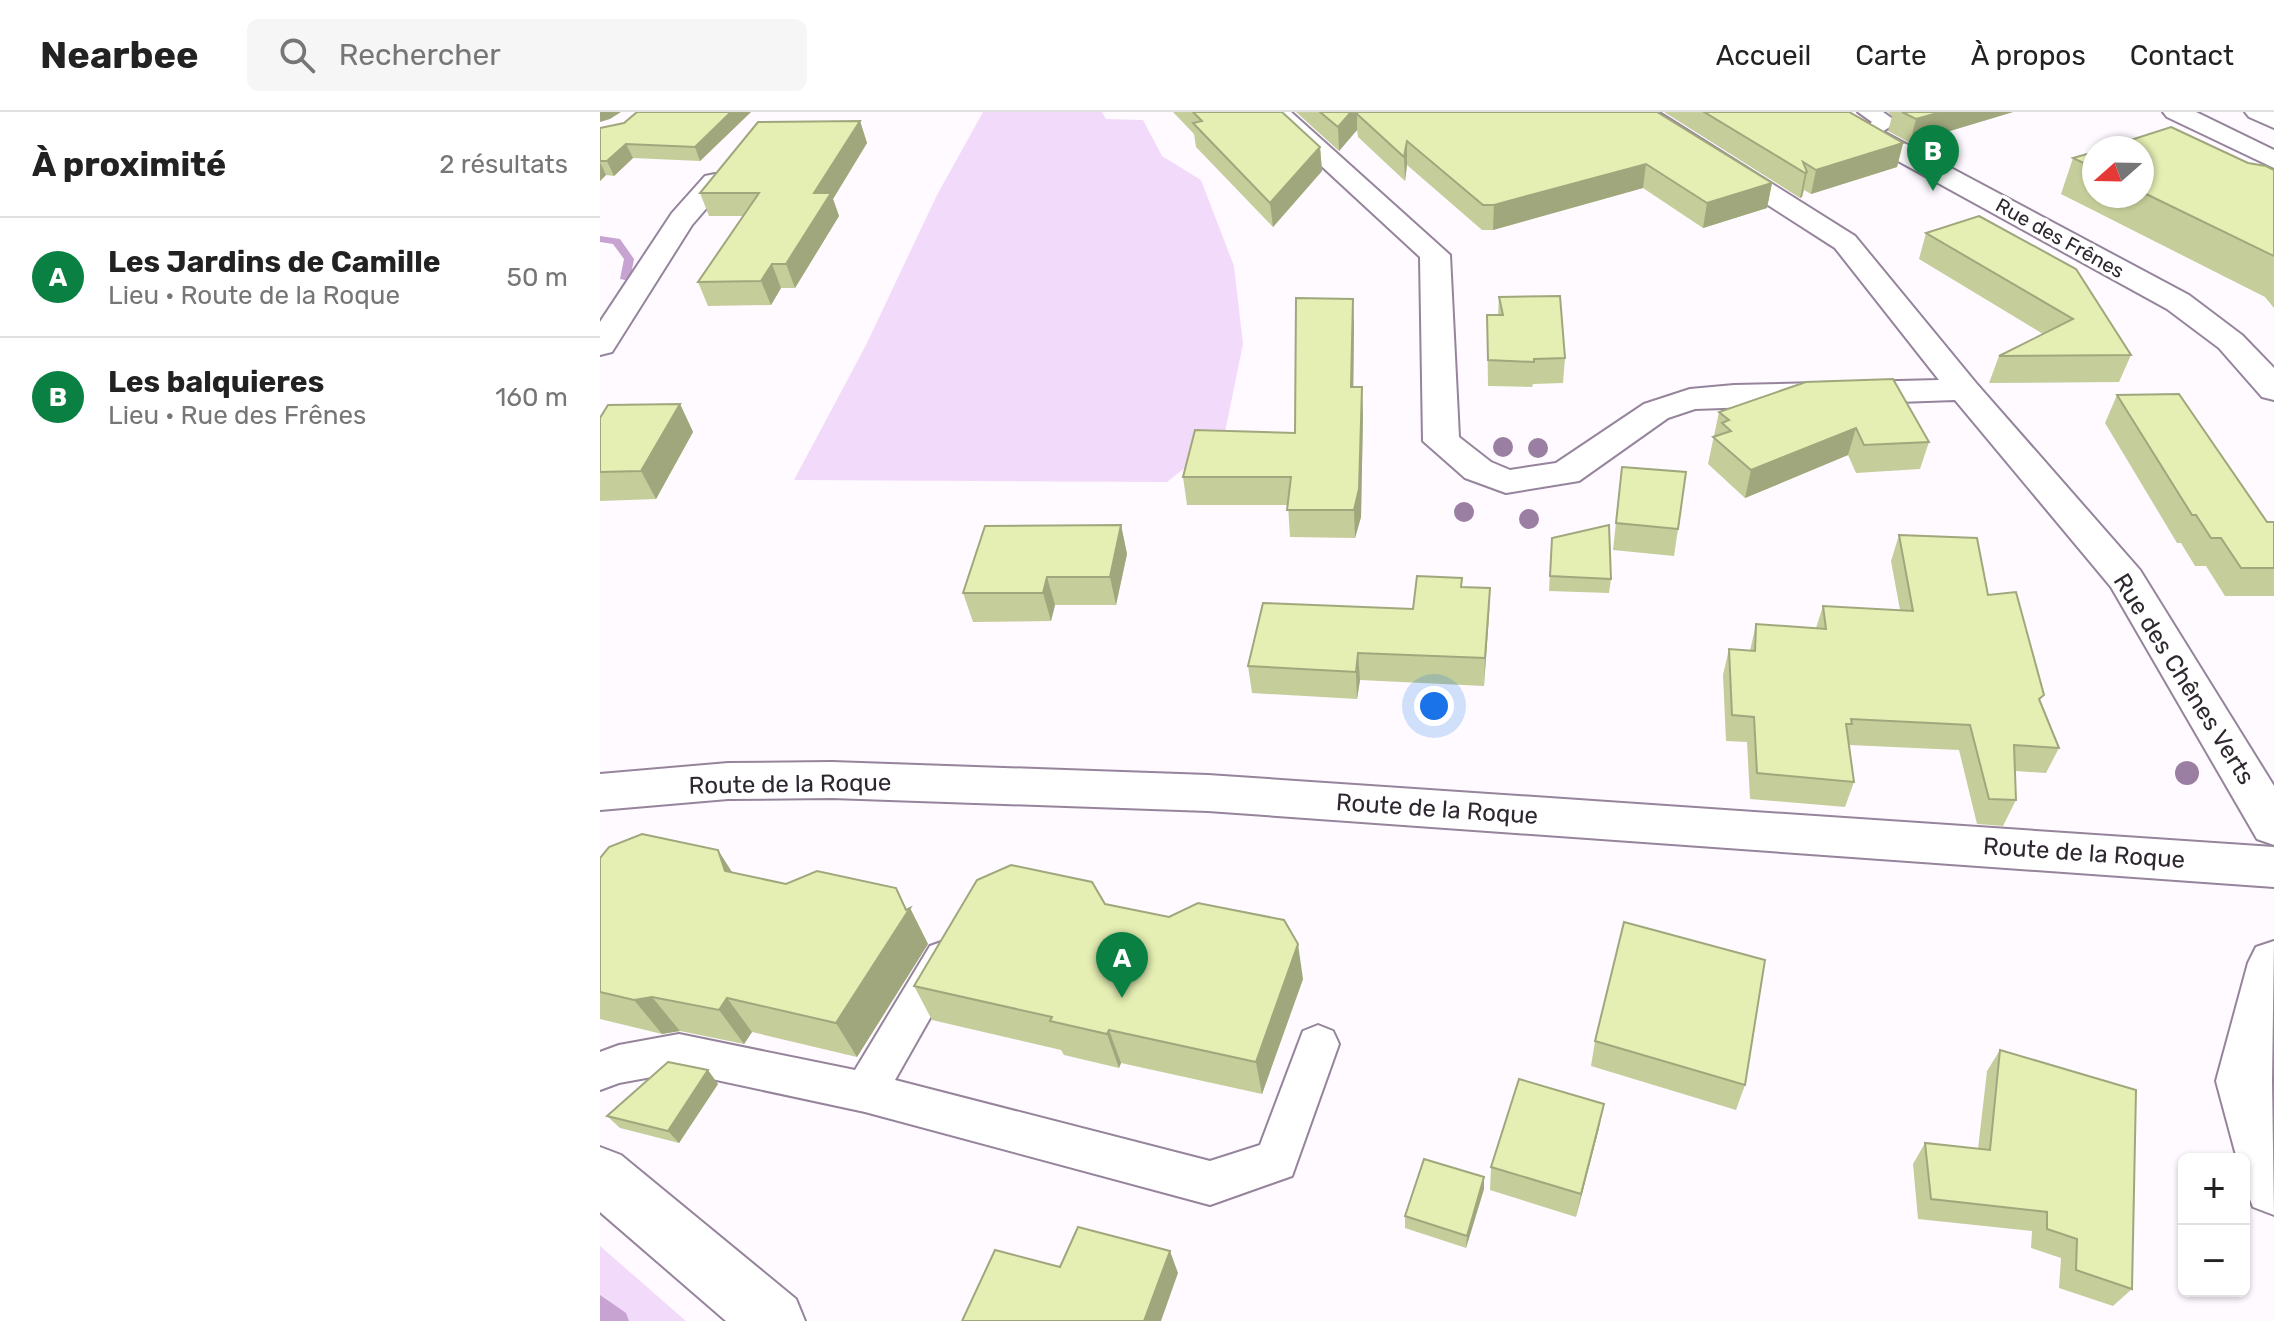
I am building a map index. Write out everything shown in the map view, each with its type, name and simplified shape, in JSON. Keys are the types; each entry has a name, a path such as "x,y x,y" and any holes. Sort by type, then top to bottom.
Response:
{"street":[{"path":"1276,112 1435,255 1441,441 1478,470 1506,482 1566,473 1656,411 1690,399 1734,395 1964,390"},
{"name":"Rue des Chênes Verts","path":"1640,112 1845,242 1964,390 2126,579 2274,826"},
{"name":"Rue des Frênes","path":"1827,112 1867,123 2178,302 2216,327 2250,357 2274,390"},
{"path":"2176,112 2274,160"},
{"path":"2258,112 2274,120"},
{"path":"600,345 623,315 690,206 715,182"},
{"name":"Route de la Roque","path":"600,792 728,781 832,780 1208,793 2274,867"},
{"path":"2274,963 2259,1086 2274,1187"},
{"path":"600,1175 774,1321"}],"lane":[{"path":"865,1092 960,932"},
{"path":"600,1071 619,1064 679,1053 865,1092 1210,1183 1276,1161 1318,1044"}],"shaded area":[{"path":"983,112 1102,112 1106,119 1143,120 1162,156 1201,180 1234,266 1243,344 1224,437 1167,482 794,480 866,345 937,195"},
{"path":"600,1246 686,1321 600,1321"}],"building":[{"path":"637,112 731,112 695,147 626,144 607,161 600,161 600,128 624,123"},
{"path":"1193,112 1282,112 1320,147 1270,203 1193,123 1202,121"},
{"path":"1320,112 1351,112 1338,127"},
{"path":"1357,112 1657,112 1772,183 1707,203 1646,164 1494,205 1483,205 1407,141 1404,157"},
{"path":"1704,112 1849,112 1903,143 1816,170 1803,162 1805,173"},
{"path":"1902,112 1941,112 1916,119"},
{"path":"860,121 814,193 831,193 786,264 772,264 761,281 698,282 759,193 700,193 758,122"},
{"path":"2171,127 2248,163 2274,170 2274,256 2154,198 2154,136 2143,136"},
{"path":"1979,216 2076,269 2131,355 1999,356 2073,319 1926,233"},
{"path":"1560,296 1565,358 1534,359 1534,362 1488,360 1487,315 1503,315 1499,297"},
{"path":"1296,298 1353,299 1351,387 1362,387 1359,489 1354,510 1287,510 1291,477 1183,477 1195,430 1295,433"},
{"path":"1893,379 1929,442 1864,445 1856,428 1751,470 1713,437 1731,431 1722,423 1729,420 1719,412 1806,382"},
{"path":"2179,394 2267,522 2274,522 2274,568 2241,568 2221,538 2211,538 2196,515 2192,515 2117,395"},
{"path":"680,404 641,471 600,472 600,418 608,405"},
{"path":"1622,467 1686,472 1678,529 1616,523"},
{"path":"1121,525 1110,577 1047,577 1043,593 963,593 985,526"},
{"path":"1609,525 1611,579 1550,576 1552,538"},
{"path":"1899,535 1977,538 1988,595 2016,592 2044,695 2039,699 2059,748 2014,745 2016,800 1989,799 1970,725 1851,719 1852,724 1846,724 1854,782 1757,773 1754,717 1732,715 1729,649 1755,651 1756,624 1826,629 1823,606 1913,611"},
{"path":"1417,576 1462,578 1461,587 1490,588 1485,658 1358,653 1356,672 1248,666 1263,603 1413,609"},
{"path":"642,834 718,850 725,871 786,884 817,871 896,888 906,910 910,908 836,1023 727,998 719,1010 652,997 634,1000 600,992 600,858 609,847"},
{"path":"1011,865 1092,882 1105,904 1169,917 1198,903 1284,920 1298,944 1256,1062 1109,1030 1107,1034 1050,1021 1052,1017 914,986 977,880"},
{"path":"1624,922 1765,960 1745,1085 1595,1041"},
{"path":"2000,1050 2136,1090 2132,1289 2076,1270 2077,1239 2047,1229 2047,1212 1931,1199 1925,1143 1990,1150"},
{"path":"668,1062 708,1070 668,1131 607,1116"},
{"path":"1519,1079 1604,1104 1581,1194 1491,1167"},
{"path":"1424,1159 1484,1177 1467,1236 1405,1216"},
{"path":"1078,1227 1170,1251 1144,1321 962,1321 995,1250 1060,1267"}],"waterway":[{"path":"600,239 616,241 629,259 626,279"},
{"path":"600,1306 618,1321"}],"place":[{"name":"Les balquieres","path":"1933,191"},
{"name":"Les Jardins de Camille","path":"1122,998"}]}
